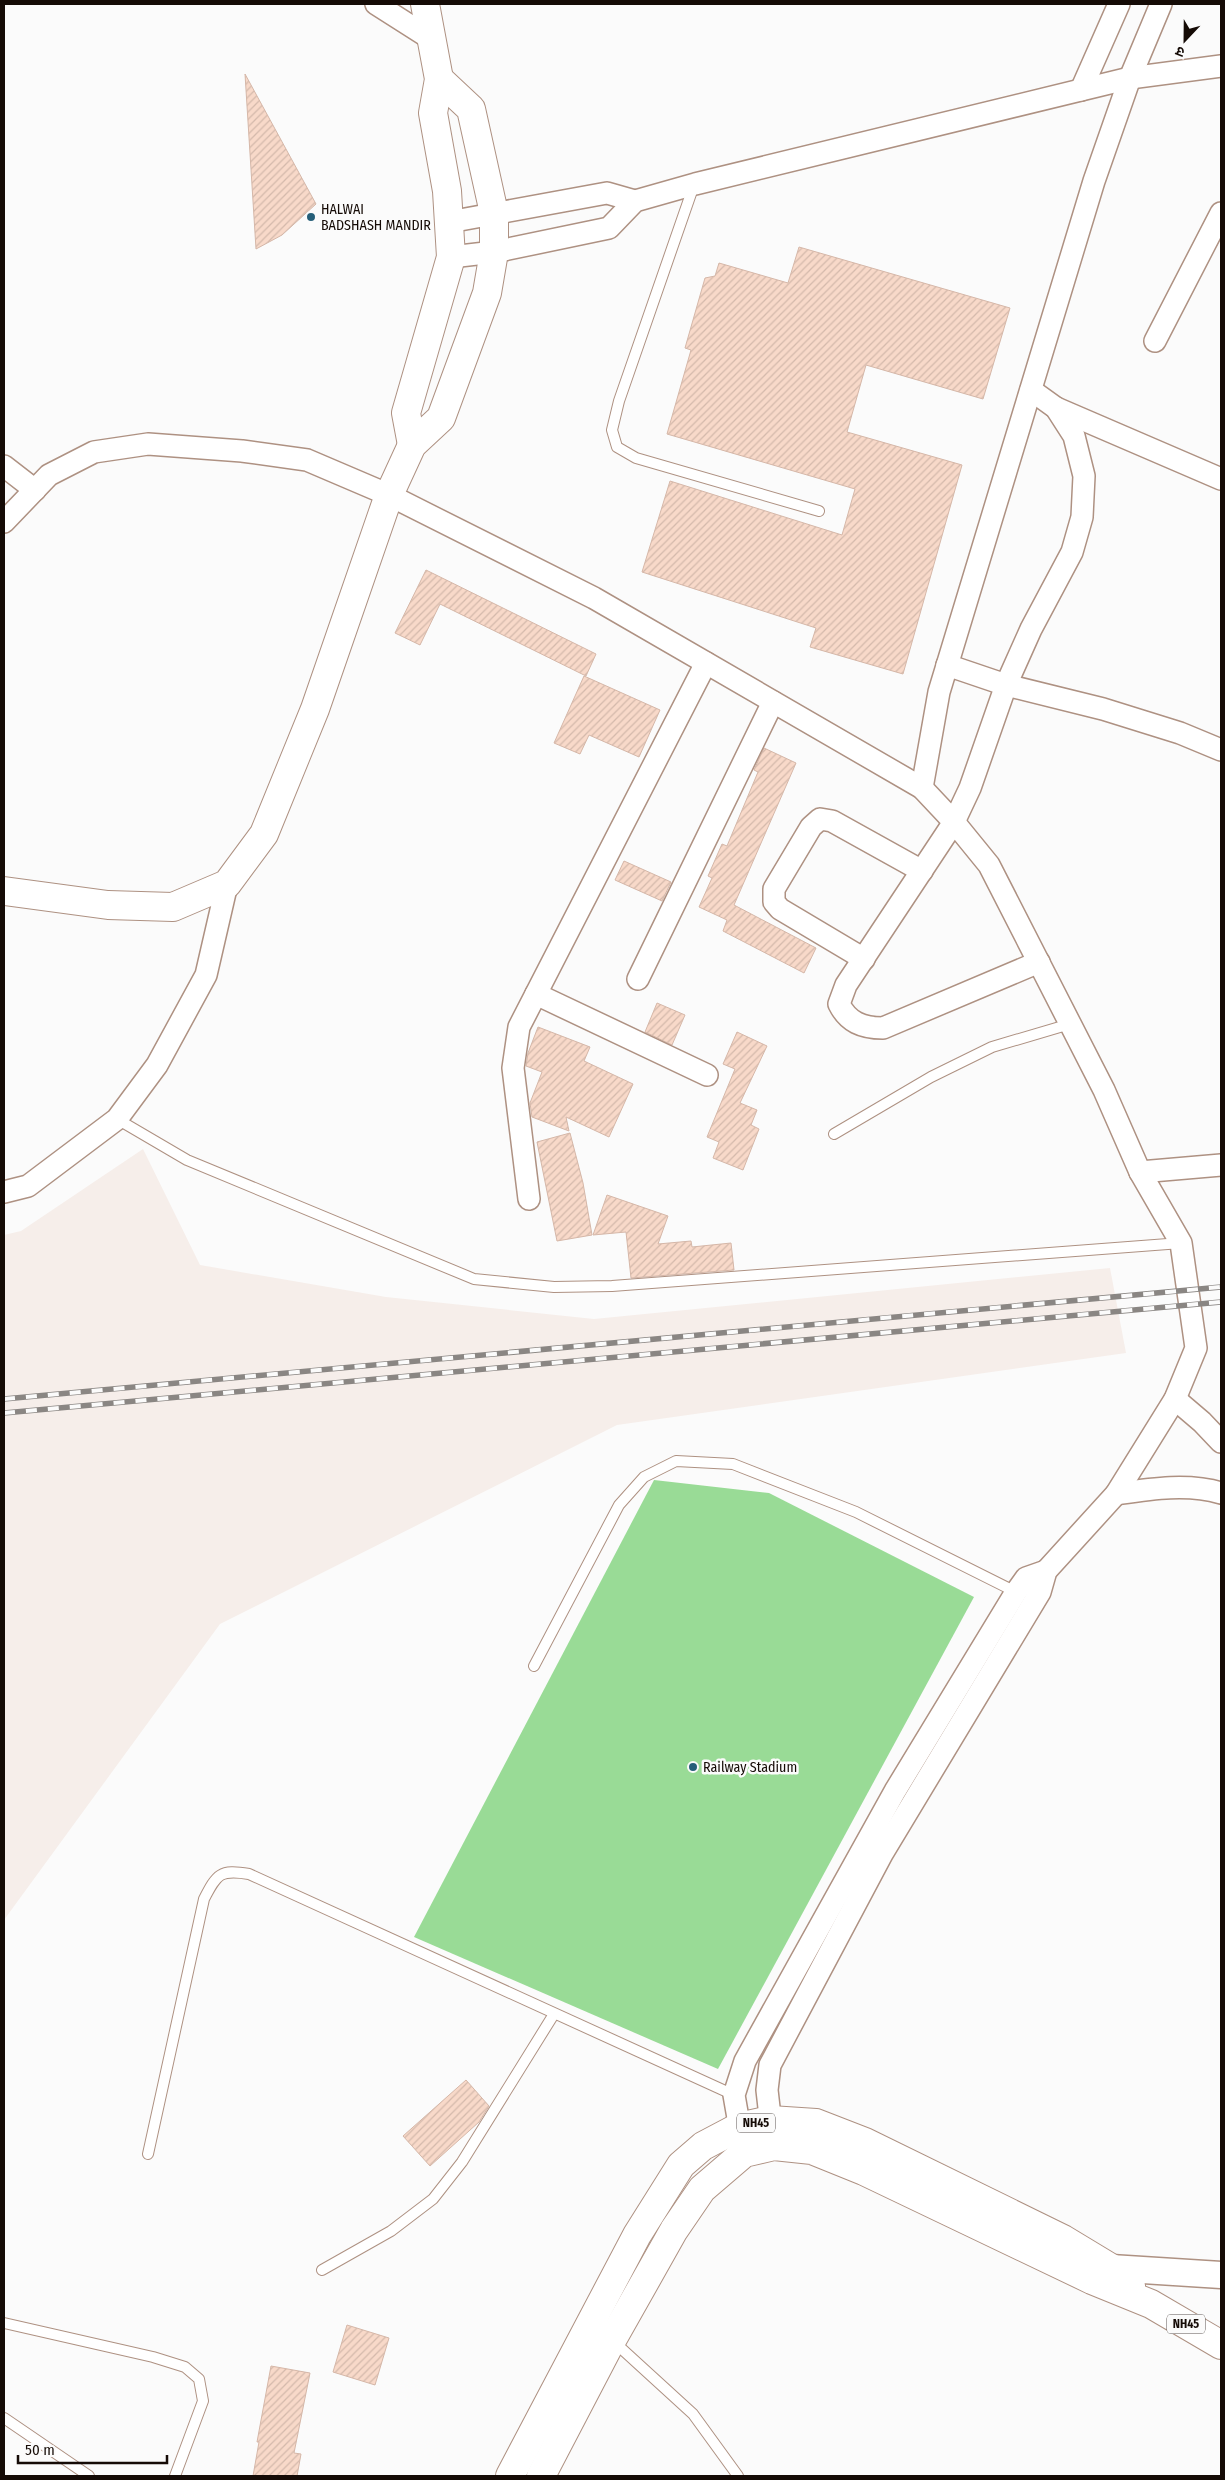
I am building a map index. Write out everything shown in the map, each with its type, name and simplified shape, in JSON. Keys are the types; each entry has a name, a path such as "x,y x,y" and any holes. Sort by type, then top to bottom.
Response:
{"main road":[{"path":"412,445 406,413 451,257 446,191 433,114 439,79 425,4"},
{"path":"4,891 108,905 173,907 227,884 264,834 315,709 389,495 412,445 441,418 487,293 494,252 494,213 470,109 439,79"},
{"name":"NH45","path":"510,2476 637,2235 681,2165 703,2146 739,2127 770,2120 816,2123 865,2142 1063,2239 1101,2274"},
{"name":"NH45","path":"540,2476 612,2340 674,2230 702,2190 744,2153 774,2146 812,2150 1101,2274 1221,2345"}],"street":[{"path":"376,4 431,39"},
{"path":"1081,90 1119,4"},
{"path":"922,788 939,692 1030,390 1094,180 1130,78 1160,4"},
{"path":"451,257 494,252 609,228 635,202 695,184 1130,78 1221,66"},
{"path":"449,222 607,193 635,202"},
{"path":"1155,341 1221,213"},
{"path":"1030,390 1056,408 1221,479"},
{"path":"1038,962 883,1028 867,1028 846,1017 839,1004 846,985 954,822 970,788 1006,685 1030,629 1072,552 1082,517 1084,476 1074,436 1056,408"},
{"path":"4,522 49,475 94,452 148,444 242,450 308,460 389,495 594,598 922,788 954,822 989,865 1104,1090 1140,1172 1181,1243 1196,1348 1175,1399 1116,1494 1046,1571 1040,1592 882,1854 770,2065 766,2090 774,2146"},
{"path":"4,466 35,490"},
{"path":"529,1200 513,1068 519,1027 706,663"},
{"path":"947,665 1006,685 1103,709 1180,734 1221,750"},
{"path":"638,979 773,702"},
{"path":"864,959 780,909 774,902 774,889 811,827 820,819 832,821 922,871"},
{"path":"4,1192 28,1186 116,1119 157,1065 206,975 227,884"},
{"path":"536,994 707,1075"},
{"path":"1140,1172 1221,1165"},
{"path":"1175,1399 1202,1422 1221,1442"},
{"path":"1116,1494 1164,1487 1210,1490 1221,1494"},
{"path":"744,2153 734,2095 745,2061 895,1790 1016,1592 1026,1578 1046,1571"},
{"path":"1101,2274 1221,2275"}],"lane":[{"path":"695,184 619,401 612,430 617,448 636,458 819,511"},
{"path":"834,1134 930,1077 992,1047 1070,1024"},
{"path":"116,1119 187,1160 474,1279 554,1288 612,1286 1181,1243"},
{"path":"534,1666 619,1505 644,1477 676,1461 733,1464 856,1512 1016,1592"},
{"path":"148,2154 204,1899 215,1878 229,1870 249,1874 734,2095"},
{"path":"322,2270 391,2231 432,2199 462,2162 554,2014"},
{"path":"4,2323 153,2357 185,2367 199,2379 203,2401 175,2476"},
{"path":"612,2340 693,2414 738,2476"},
{"path":"4,2418 89,2476"}],"shaded area":[{"path":"143,1149 200,1265 386,1297 594,1319 1110,1268 1126,1353 617,1425 220,1624 4,1920 4,1235 21,1231"}],"green space":[{"name":"Railway Stadium","path":"654,1480 769,1493 974,1597 718,2069 414,1937"}],"building":[{"path":"245,74 316,204 282,235 256,249"},
{"path":"799,247 1010,308 983,399 866,365 847,432 962,465 903,674 810,647 816,628 642,572 670,481 842,535 855,489 667,434 691,350 685,348 705,278 715,276 719,263 788,283"},
{"path":"426,570 596,654 586,676 440,604 420,645 395,633"},
{"path":"584,676 660,710 639,757 589,735 580,754 554,743"},
{"path":"764,748 796,763 734,905 816,948 804,973 723,931 727,920 699,907 712,878 708,876 722,844 727,846 758,772 754,770"},
{"path":"624,861 671,882 662,901 615,880"},
{"path":"657,1003 685,1015 672,1045 645,1032"},
{"path":"538,1027 590,1047 584,1061 633,1084 609,1137 566,1117 569,1131 532,1117 530,1103 542,1072 526,1066 528,1053"},
{"path":"737,1032 767,1046 740,1103 757,1110 751,1125 759,1129 743,1170 713,1158 719,1142 707,1137 735,1069 723,1064"},
{"path":"570,1133 583,1183 592,1235 557,1241 537,1142"},
{"path":"607,1195 668,1216 658,1244 691,1241 692,1247 731,1243 734,1270 631,1278 626,1232 593,1235"},
{"path":"466,2080 489,2106 479,2122 430,2166 403,2136"},
{"path":"347,2325 389,2338 375,2385 333,2372"},
{"path":"271,2366 310,2373 294,2453 301,2454 297,2476 253,2476 259,2442 257,2442"}],"railway":[{"path":"4,1399 1221,1287"},
{"path":"4,1413 1221,1302"}],"place":[{"name":"HALWAI BADSHASH MANDIR","path":"311,217"},
{"name":"Railway Stadium","path":"693,1767"}]}
